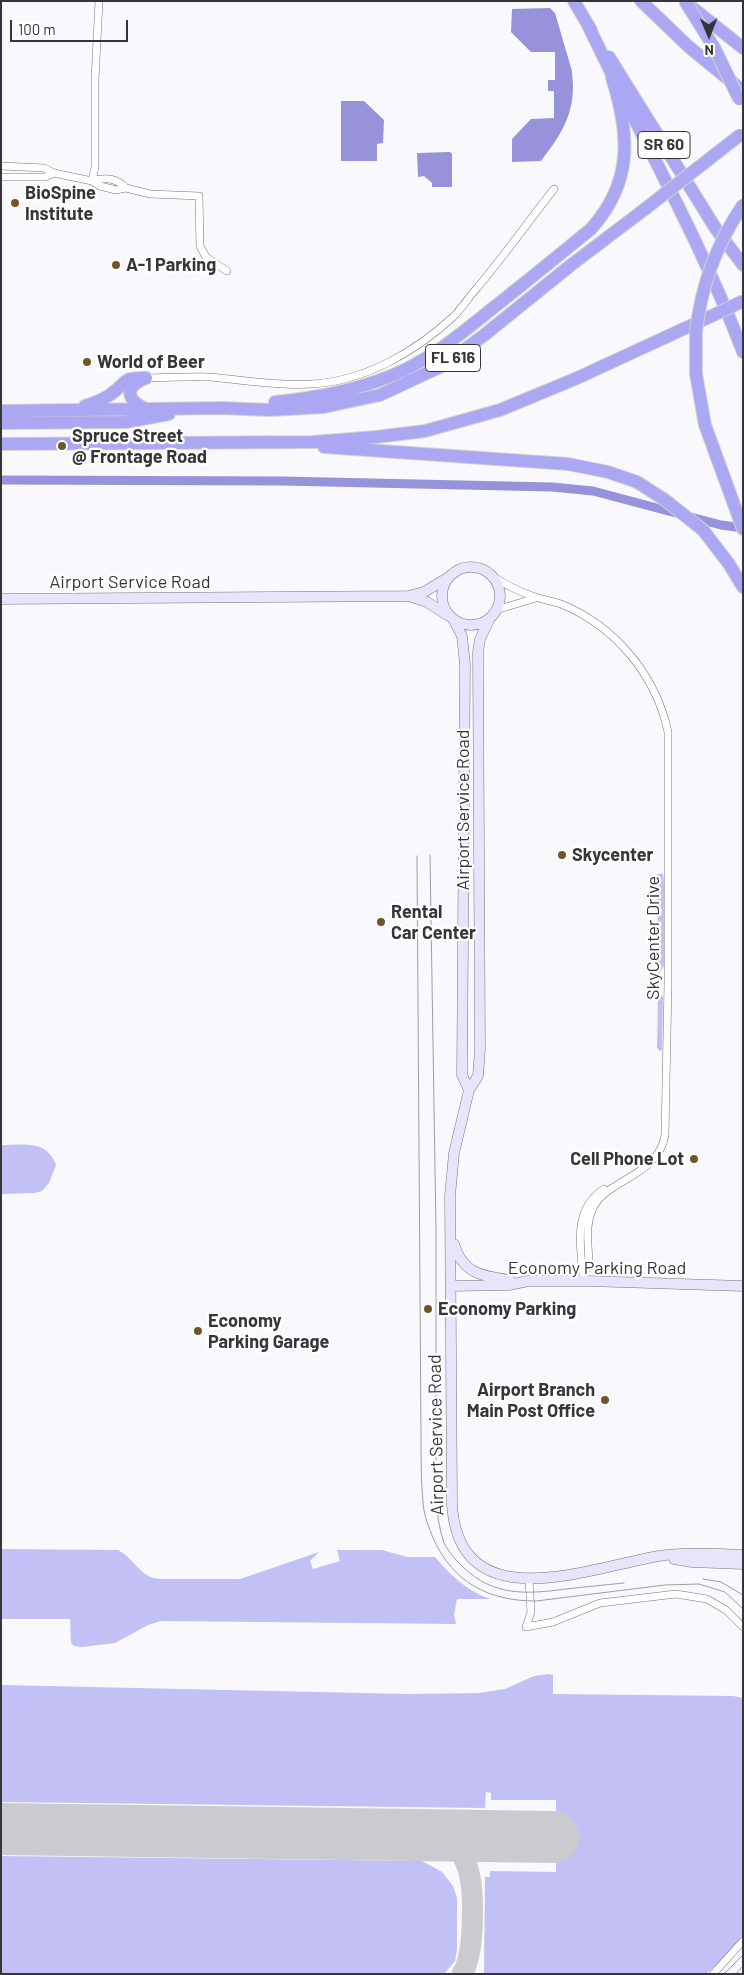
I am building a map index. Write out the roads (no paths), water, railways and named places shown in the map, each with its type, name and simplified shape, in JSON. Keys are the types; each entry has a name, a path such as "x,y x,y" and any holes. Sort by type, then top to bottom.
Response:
{"highway":[{"name":"SR 60","path":"574,1 716,229 743,265"},
{"path":"641,1 689,47 743,91"},
{"path":"685,1 712,25 743,48"},
{"path":"685,1 715,49 743,109"},
{"path":"586,23 692,235 718,290 743,352"},
{"path":"221,408 318,397 353,390 394,375 427,358 458,336 591,229 614,199 623,169 624,134 612,78"},
{"name":"FL 616","path":"1,411 221,408 270,410 324,407 373,397 404,385 442,366 742,134"},
{"path":"743,205 726,231 706,282 698,316 695,353 698,391 705,425 743,530"},
{"path":"1,444 312,442 376,437 425,430 500,410 575,379 743,301"},
{"path":"76,409 103,399 117,389 122,382 131,378 146,378"},
{"path":"146,378 134,383 130,390 131,398 136,405 146,409"},
{"path":"1,423 126,422 145,420 196,409"},
{"path":"257,443 568,464 608,472 637,482 673,506 703,530 729,564 743,587"}],"street":[{"path":"92,181 95,167 95,80 99,1"},
{"path":"1,166 44,168 54,173 92,181 105,178 119,181 126,188 150,194 199,196 200,246 206,257 227,271"},
{"path":"1,178 45,177 54,173"},
{"path":"146,378 209,377 284,385 314,384 346,379 388,362 422,341 454,316 496,266 554,189"},
{"path":"477,567 494,577 499,586 501,596 490,620 470,625 452,618 443,603 442,594 444,585 457,570 477,567"},
{"name":"Airport Service Road","path":"1,599 408,596 424,592 450,577"},
{"name":"SkyCenter Drive","path":"494,577 536,598 556,602 578,612 594,622 617,641 633,658 646,677 660,706 666,726 668,758 666,1135 661,1149 654,1159 596,1194 588,1204 580,1226 583,1277"},
{"name":"Airport Service Road","path":"408,596 427,602 452,618 462,636 465,656 465,904 462,1075 469,1090"},
{"path":"496,610 536,598"},
{"name":"Airport Service Road","path":"490,620 480,639 478,652 480,1049 478,1076 469,1090 454,1153 450,1196 452,1504 455,1528 466,1552 483,1567 496,1574 529,1580 575,1574 658,1556 700,1554 743,1555"},
{"path":"451,1234 461,1262 470,1270 501,1279 528,1282"},
{"name":"Economy Parking Road","path":"451,1286 509,1285 583,1277 743,1286"},
{"path":"658,1556 692,1562 743,1564"},
{"path":"529,1580 531,1612 526,1627 553,1622 600,1603 676,1594 696,1596 718,1604 743,1627"},
{"path":"713,1974 743,1941"}],"waterway":[{"path":"1,480 282,481 552,487 593,491 721,525 743,528"}],"tram line":[{"path":"430,855 436,1231 436,1506 441,1534 444,1543 460,1565 475,1577 499,1588 512,1591 538,1592 624,1583"},
{"path":"417,856 421,1470 424,1508 434,1540 442,1555 463,1578 475,1587 503,1598 536,1601 665,1585 699,1584 725,1592 743,1609"},
{"path":"703,1579 721,1582 743,1595"},
{"path":"724,1974 743,1955"},
{"path":"736,1974 743,1966"}],"place":[{"name":"BioSpine Institute","path":"15,203"},
{"name":"A-1 Parking","path":"116,265"},
{"name":"World of Beer","path":"87,362"},
{"name":"Spruce Street @ Frontage Road","path":"62,446"},
{"name":"Skycenter","path":"562,855"},
{"name":"Rental Car Center","path":"381,922"},
{"name":"Cell Phone Lot","path":"694,1159"},
{"name":"Economy Parking","path":"428,1309"},
{"name":"Economy Parking Garage","path":"198,1331"},
{"name":"Airport Branch Main Post Office","path":"605,1400"}]}
